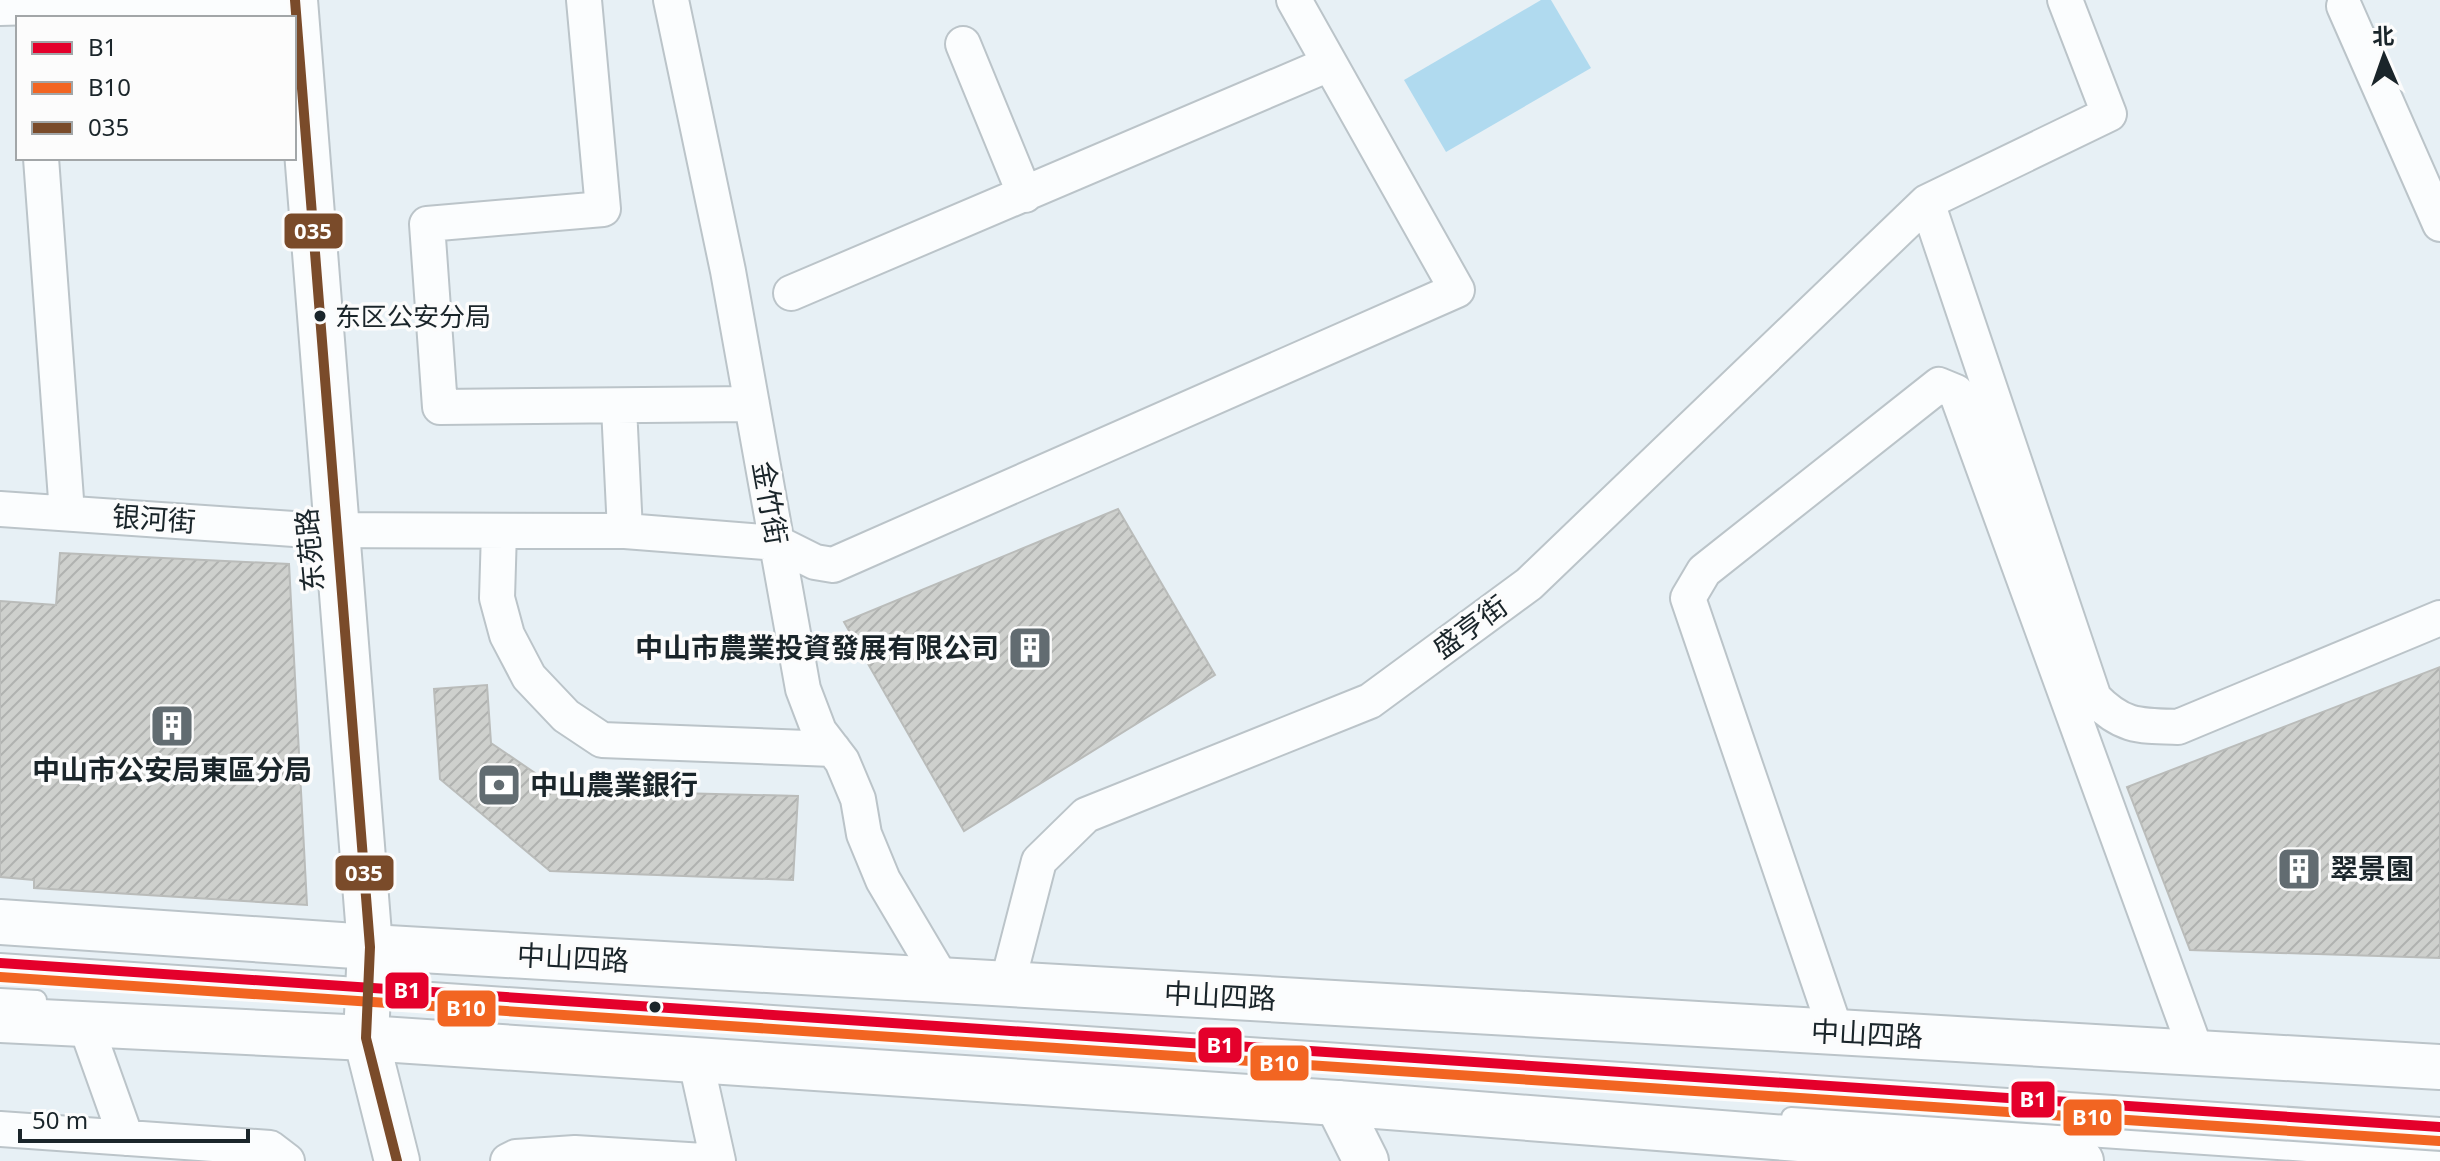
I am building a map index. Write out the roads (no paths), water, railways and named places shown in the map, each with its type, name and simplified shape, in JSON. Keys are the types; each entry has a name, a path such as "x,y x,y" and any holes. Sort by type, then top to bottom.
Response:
{"main road":[{"name":"东苑路","path":"278,160 323,530"},
{"name":"东苑路","path":"289,160 323,530 353,996"},
{"name":"中山四路","path":"0,922 353,996 696,1062 1337,1103 1954,1157 2081,1161"},
{"name":"中山四路","path":"0,1020 353,996 941,978 1007,985 2440,1067"},
{"path":"353,996 370,1161"},
{"path":"353,996 397,1161"},
{"path":"1337,1103 1366,1161"}],"street":[{"path":"584,0 603,209 427,224 440,407 752,404"},
{"name":"金竹街","path":"671,0 752,404 803,689 819,731 833,749 858,799 864,834 883,880 941,978"},
{"path":"777,543 815,562 833,565 1457,290 1294,0"},
{"name":"盛亨街","path":"1007,985 1039,861 1086,815 1370,701 1529,584 1927,202 2109,114 2065,0"},
{"path":"2340,2 2440,224"},
{"path":"21,11 274,4"},
{"path":"963,44 1025,195"},
{"path":"791,293 1329,64"},
{"path":"41,160 67,513"},
{"path":"1927,202 2094,698 2111,716 2135,726 2178,727 2440,618"},
{"path":"1836,1032 1688,598 1704,571 1939,385 1956,392 2197,1054"},
{"path":"619,407 625,531"},
{"name":"银河街","path":"0,509 323,530 625,531 777,543"},
{"path":"499,531 497,598 507,635 529,677 566,716 602,740 833,749"},
{"path":"74,1014 126,1138"},
{"path":"696,1062 718,1161"},
{"path":"0,1129 270,1148 287,1161"},
{"path":"508,1161 516,1157 575,1153 704,1161"}],"lane":[{"path":"0,963 1277,1081 2440,1161"},
{"path":"231,1012 353,996 2440,1127"},
{"path":"0,998 74,1014"},
{"path":"1277,1081 1337,1103"}],"place":[{"name":"东区公安分局","path":"320,316"},
{"name":"中山市農業投資發展有限公司","path":"1030,648"},
{"name":"中山市公安局東區分局","path":"172,726"},
{"name":"中山農業銀行","path":"499,785"},
{"name":"翠景園","path":"2299,869"}]}
